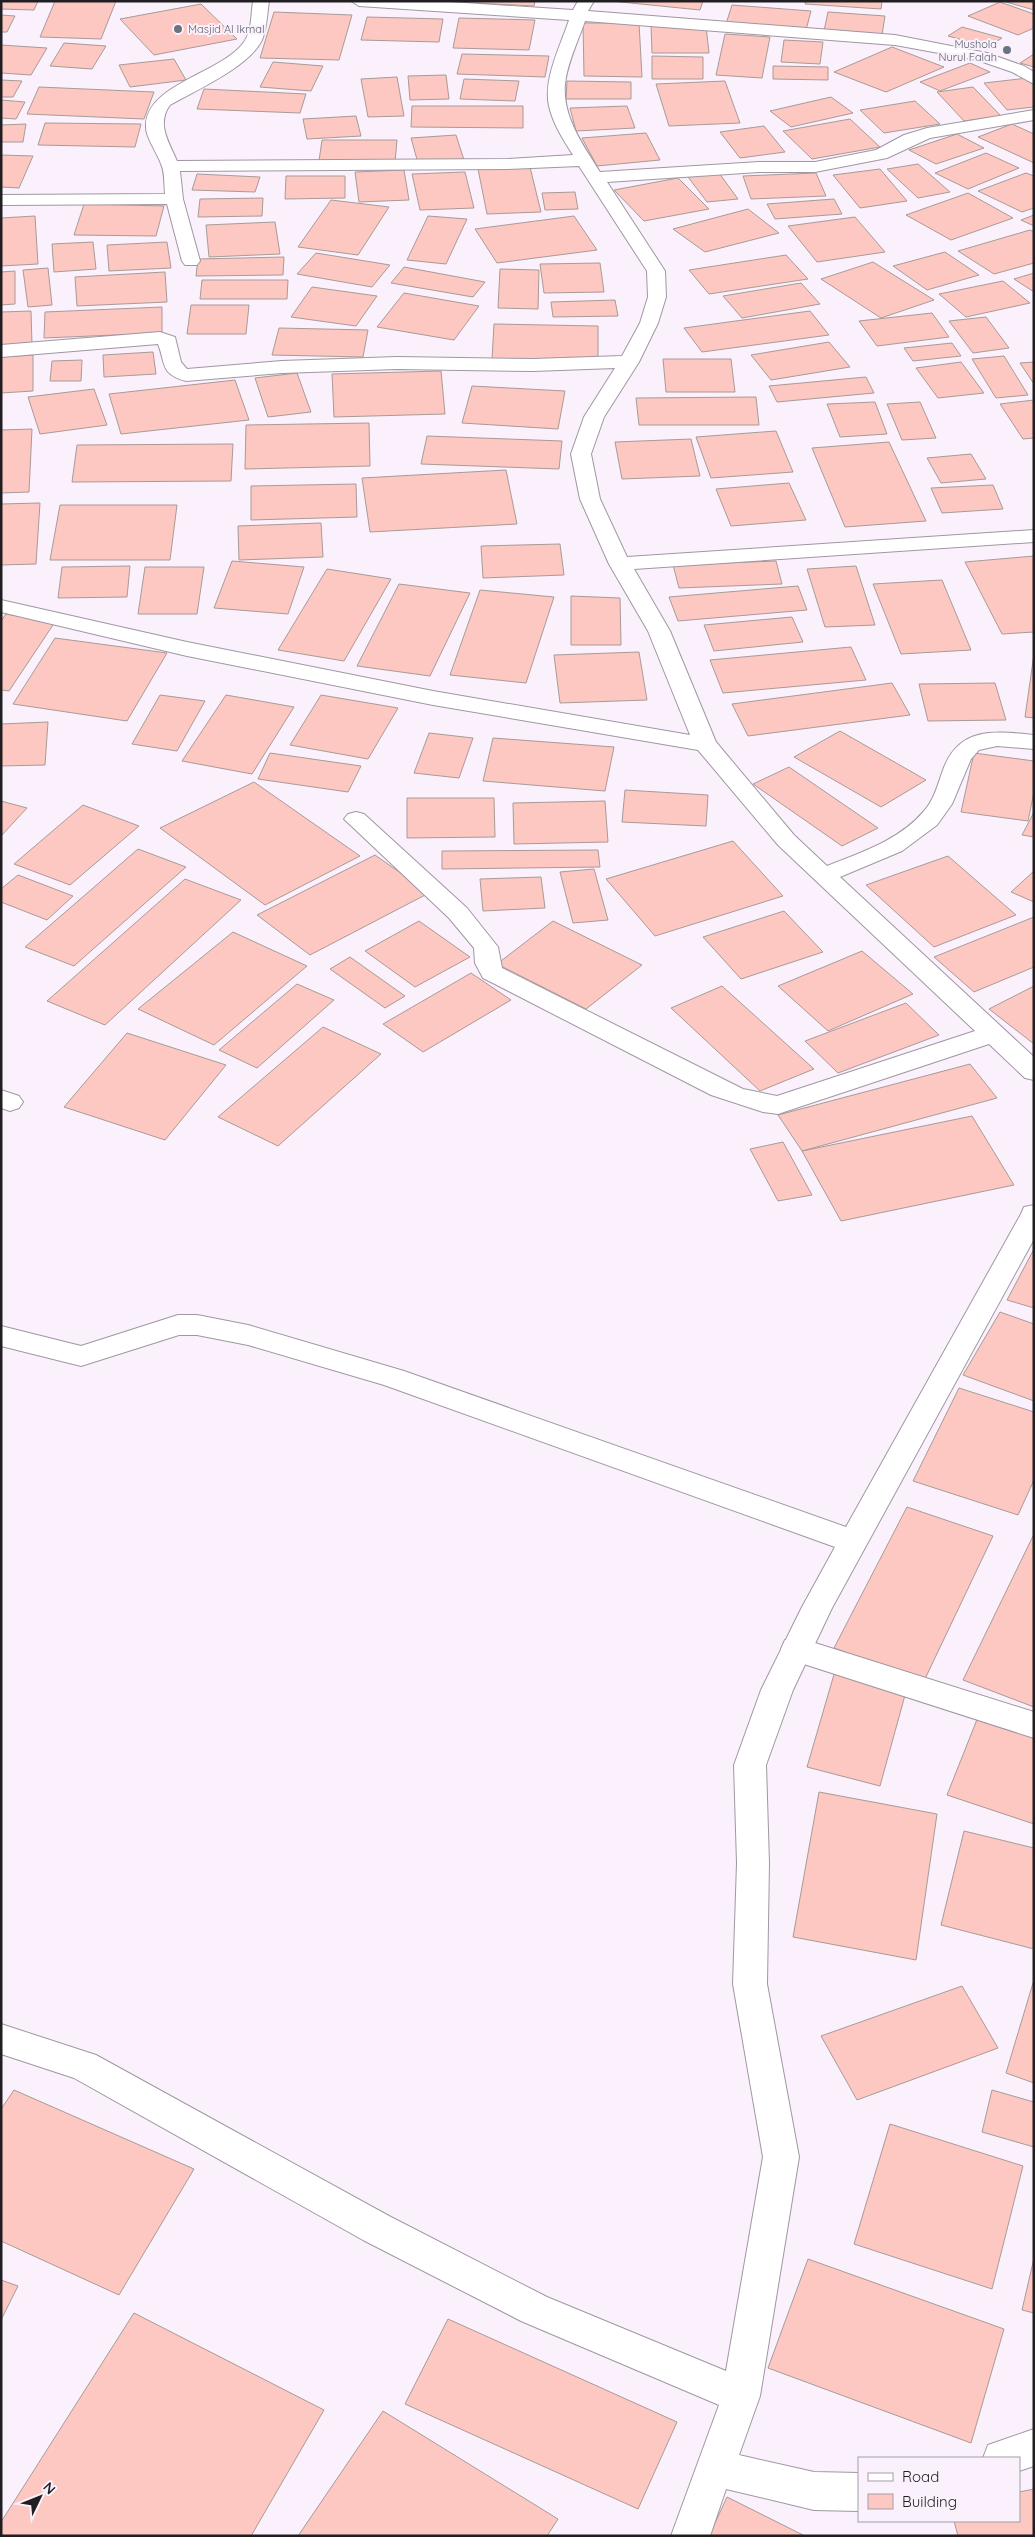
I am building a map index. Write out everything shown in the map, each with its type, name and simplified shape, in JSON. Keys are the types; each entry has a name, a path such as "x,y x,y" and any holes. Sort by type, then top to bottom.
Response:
{"street":[{"path":"191,261 174,199 171,166 154,126 156,112 164,101 238,56 250,46 255,35 261,1"},
{"path":"359,1 582,9 691,23 895,40 981,56 1018,69 1034,79"},
{"path":"582,9 557,83 557,106 569,135 656,271 657,297 649,323 629,362 594,417 581,454 590,499 620,564 659,631 705,744 786,840 1034,1072"},
{"path":"171,166 508,164 590,169 815,167 881,154 910,138 927,133 1034,115"},
{"path":"1,200 174,199"},
{"path":"1,351 160,338 168,341 172,366 176,372 186,375 282,367 397,363 533,365 629,362"},
{"path":"620,564 1034,536"},
{"path":"1,606 187,649 433,698 705,744"},
{"path":"825,875 895,844 925,824 943,799 964,751 976,743 997,739 1034,742"},
{"path":"356,819 458,913 486,947 487,962 492,973 576,1018 725,1091 758,1104 778,1105 993,1034"},
{"path":"690,2536 741,2396 781,2157 750,1984 753,1863 750,1765 777,1690 796,1649 852,1542 1034,1214"},
{"path":"1,1336 58,1352 81,1356 178,1325 197,1325 248,1335 394,1378 852,1542"},
{"path":"796,1649 1034,1725"},
{"path":"1,2039 84,2066 376,2228 534,2309 741,2396"},
{"path":"1005,2457 1034,2447"},
{"path":"716,2468 814,2491 858,2492"}],"building":[{"path":"1,1 38,1 34,10 1,9"},
{"path":"55,1 116,1 101,39 40,37"},
{"path":"435,1 535,1 534,6"},
{"path":"611,1 703,1 700,10"},
{"path":"806,1 882,1 881,9 805,4"},
{"path":"1007,1 1034,1 1034,10 1006,2"},
{"path":"1000,2 1034,14 1034,28 1018,35 968,16"},
{"name":"Masjid Al Ikmal","path":"201,4 237,39 154,55 120,19"},
{"path":"732,5 811,11 806,30 726,24"},
{"path":"274,12 352,15 339,60 260,58"},
{"path":"828,12 885,16 882,35 824,31"},
{"path":"1,15 15,16 7,32 1,32"},
{"path":"367,17 443,19 439,42 361,40"},
{"path":"459,18 535,20 529,50 453,48"},
{"path":"583,23 639,23 642,77 584,76"},
{"path":"651,25 706,26 709,53 652,53"},
{"path":"962,27 1002,38 988,47 948,36"},
{"path":"725,34 770,37 762,78 716,75"},
{"path":"784,40 823,42 820,64 781,62"},
{"path":"64,43 106,46 92,69 50,66"},
{"path":"1,45 47,48 31,75 1,73"},
{"path":"892,47 944,67 886,92 834,72"},
{"path":"462,54 549,56 545,77 457,74"},
{"path":"1034,54 1034,67 1020,63"},
{"path":"652,56 703,57 703,79 652,79"},
{"path":"174,59 186,80 130,87 119,65"},
{"path":"273,62 323,66 311,91 260,87"},
{"path":"970,63 990,72 940,91 920,82"},
{"path":"773,66 828,67 828,80 773,79"},
{"path":"446,75 449,99 410,100 408,76"},
{"path":"397,77 404,116 368,117 361,79"},
{"path":"1028,78 1034,84 1034,107 1007,110 984,83"},
{"path":"464,79 519,81 515,101 460,99"},
{"path":"1,80 22,81 13,97 1,97"},
{"path":"567,81 631,82 631,99 566,99"},
{"path":"725,81 740,123 669,126 656,84"},
{"path":"39,87 154,92 144,119 27,114"},
{"path":"973,87 1001,116 964,121 937,92"},
{"path":"204,89 306,94 300,113 197,109"},
{"path":"831,97 853,113 791,127 770,111"},
{"path":"1,100 25,102 16,119 1,118"},
{"path":"915,101 940,124 884,133 860,110"},
{"path":"412,106 523,106 523,128 411,127"},
{"path":"627,106 635,128 576,131 570,108"},
{"path":"356,116 361,136 307,139 303,119"},
{"path":"850,119 880,147 812,159 783,131"},
{"path":"45,123 141,124 135,147 38,145"},
{"path":"26,124 23,142 1,142 1,125"},
{"path":"1012,124 1034,134 1034,163 978,137"},
{"path":"764,126 785,152 740,158 720,132"},
{"path":"646,133 660,160 597,166 582,138"},
{"path":"957,134 984,148 936,164 909,150"},
{"path":"456,135 464,160 418,163 411,138"},
{"path":"322,140 397,140 395,162 319,161"},
{"path":"986,153 1019,168 968,189 935,173"},
{"path":"1,155 33,156 19,188 1,187"},
{"path":"918,164 950,192 918,198 887,169"},
{"path":"530,167 541,212 487,214 478,169"},
{"path":"880,169 907,201 860,208 833,175"},
{"path":"404,170 409,200 359,202 355,172"},
{"path":"465,172 474,208 420,210 412,174"},
{"path":"719,173 738,199 707,202 688,177"},
{"path":"816,173 826,196 751,199 743,176"},
{"path":"1026,173 1034,176 1034,208 1022,212 978,191"},
{"path":"197,174 260,177 255,192 192,190"},
{"path":"286,176 345,176 345,198 285,199"},
{"path":"678,178 709,209 644,221 614,190"},
{"path":"575,192 578,209 545,210 542,193"},
{"path":"968,193 1013,218 951,240 906,215"},
{"path":"263,198 262,216 198,217 200,199"},
{"path":"834,199 842,214 775,219 767,204"},
{"path":"331,200 389,207 358,255 298,247"},
{"path":"84,204 164,206 156,236 74,235"},
{"path":"748,209 779,233 705,252 673,229"},
{"path":"1034,215 1034,226 1021,220"},
{"path":"35,216 38,264 1,266 1,218"},
{"path":"428,216 467,219 446,264 407,260"},
{"path":"574,216 597,250 497,263 475,229"},
{"path":"855,217 885,252 817,262 788,226"},
{"path":"275,222 280,254 209,257 206,225"},
{"path":"1030,230 1034,232 1034,263 994,274 958,251"},
{"path":"93,242 96,269 54,272 52,244"},
{"path":"167,242 171,268 109,271 107,245"},
{"path":"945,252 979,275 927,290 893,266"},
{"path":"316,253 390,265 372,287 297,274"},
{"path":"786,255 808,279 709,294 689,270"},
{"path":"284,257 283,275 196,276 198,259"},
{"path":"873,262 934,300 881,318 821,279"},
{"path":"600,263 604,292 544,293 540,264"},
{"path":"404,267 485,282 473,297 391,283"},
{"path":"48,268 52,305 28,307 23,270"},
{"path":"500,269 539,270 538,309 498,308"},
{"path":"15,271 15,304 1,305 1,272"},
{"path":"165,272 167,302 77,306 75,277"},
{"path":"1034,273 1034,292 1014,279"},
{"path":"202,280 288,280 287,299 200,299"},
{"path":"1003,281 1030,303 966,317 939,294"},
{"path":"801,283 820,304 742,318 723,296"},
{"path":"312,287 377,296 356,326 291,317"},
{"path":"404,293 479,306 454,340 377,327"},
{"path":"615,300 618,316 553,317 551,302"},
{"path":"191,305 249,305 246,334 187,334"},
{"path":"162,307 162,333 44,338 45,312"},
{"path":"31,311 32,345 1,347 1,312"},
{"path":"810,311 829,335 702,352 684,328"},
{"path":"932,313 949,337 877,346 859,321"},
{"path":"986,317 1009,348 973,353 949,321"},
{"path":"494,324 598,326 598,361 492,359"},
{"path":"279,328 368,330 363,357 272,355"},
{"path":"829,342 850,367 771,380 751,355"},
{"path":"952,343 961,356 913,361 904,348"},
{"path":"153,352 156,374 104,377 103,355"},
{"path":"33,355 33,391 1,393 1,357"},
{"path":"1004,356 1028,395 996,398 972,359"},
{"path":"663,359 731,359 735,392 666,392"},
{"path":"82,360 81,381 50,381 52,361"},
{"path":"961,362 984,393 938,398 916,368"},
{"path":"1034,362 1034,384 1020,363"},
{"path":"441,371 445,414 334,417 332,374"},
{"path":"297,373 311,412 268,417 255,378"},
{"path":"866,377 874,393 777,402 769,386"},
{"path":"235,380 249,420 121,434 109,394"},
{"path":"472,386 565,391 558,429 462,423"},
{"path":"94,389 107,425 40,434 28,397"},
{"path":"756,397 759,425 639,425 636,398"},
{"path":"1034,400 1034,438 1023,439 1000,404"},
{"path":"875,402 887,434 840,437 827,404"},
{"path":"920,402 936,438 902,440 887,404"},
{"path":"369,423 370,466 245,469 246,425"},
{"path":"32,429 29,492 1,493 1,430"},
{"path":"776,431 793,472 711,478 696,437"},
{"path":"427,436 562,441 559,469 421,464"},
{"path":"691,439 700,476 622,479 615,442"},
{"path":"889,442 926,521 845,527 812,448"},
{"path":"233,444 231,481 72,482 77,445"},
{"path":"971,454 986,479 941,483 927,458"},
{"path":"506,470 517,524 370,532 362,478"},
{"path":"789,483 806,520 731,526 716,489"},
{"path":"356,484 357,517 251,520 251,486"},
{"path":"993,485 1003,509 942,513 931,488"},
{"path":"40,503 36,564 1,565 1,504"},
{"path":"60,505 177,505 170,560 50,560"},
{"path":"321,523 323,557 239,560 238,526"},
{"path":"560,544 564,575 483,578 481,546"},
{"path":"1034,556 1034,632 1002,634 965,562"},
{"path":"232,561 304,567 288,614 214,608"},
{"path":"776,561 782,584 679,588 673,565"},
{"path":"130,566 127,597 58,598 62,567"},
{"path":"856,566 875,625 825,627 807,569"},
{"path":"145,567 204,567 197,614 138,614"},
{"path":"327,569 391,579 344,661 278,650"},
{"path":"942,580 971,650 901,654 873,584"},
{"path":"399,584 470,593 430,676 357,666"},
{"path":"798,586 807,610 678,621 669,597"},
{"path":"480,590 554,597 526,683 450,675"},
{"path":"571,596 620,598 621,645 571,645"},
{"path":"6,614 55,622 9,691 1,690 1,621"},
{"path":"792,617 803,642 714,651 704,625"},
{"path":"55,638 167,653 127,721 13,704"},
{"path":"851,647 866,680 723,693 710,660"},
{"path":"639,652 647,700 560,703 554,655"},
{"path":"1034,654 1034,718 1025,717"},
{"path":"892,683 910,715 748,736 732,704"},
{"path":"995,683 1006,720 928,721 919,684"},
{"path":"160,695 205,701 177,751 132,744"},
{"path":"226,695 294,707 252,774 182,761"},
{"path":"321,695 398,708 368,759 290,745"},
{"path":"48,722 45,765 1,766 1,724"},
{"path":"840,731 926,780 881,807 794,757"},
{"path":"429,733 473,738 459,778 414,773"},
{"path":"493,738 614,747 605,791 483,781"},
{"path":"270,753 361,766 348,792 258,779"},
{"path":"974,753 1034,761 1034,792 1028,821 961,812"},
{"path":"789,767 878,828 842,846 753,784"},
{"path":"254,782 360,856 265,905 160,828"},
{"path":"625,790 708,795 706,826 622,822"},
{"path":"407,798 494,798 495,837 407,838"},
{"path":"1,801 27,808 1,836"},
{"path":"605,801 608,842 514,844 513,803"},
{"path":"83,805 139,826 70,885 14,864"},
{"path":"1034,812 1034,837 1022,835"},
{"path":"733,841 783,896 655,936 606,879"},
{"path":"138,849 186,867 74,966 25,947"},
{"path":"598,850 600,867 442,869 442,851"},
{"path":"375,855 429,893 310,955 257,915"},
{"path":"948,856 1016,915 934,947 866,885"},
{"path":"594,869 608,920 573,923 560,872"},
{"path":"1034,871 1034,902 1011,892"},
{"path":"18,875 73,896 47,920 1,902 1,889"},
{"path":"541,877 545,908 483,911 480,879"},
{"path":"185,879 241,900 105,1025 47,1001"},
{"path":"784,911 823,952 741,979 703,937"},
{"path":"1034,917 1034,967 974,992 934,957"},
{"path":"419,921 470,957 415,987 365,951"},
{"path":"553,921 642,965 586,1009 497,964"},
{"path":"233,932 307,966 214,1045 138,1009"},
{"path":"862,951 913,994 828,1031 778,986"},
{"path":"350,957 405,996 385,1008 330,969"},
{"path":"471,973 511,1000 423,1052 383,1024"},
{"path":"297,984 334,1000 257,1068 219,1050"},
{"path":"722,986 814,1069 760,1091 671,1008"},
{"path":"1034,986 1034,1044 989,1009"},
{"path":"906,1003 939,1035 838,1073 805,1041"},
{"path":"323,1027 381,1054 278,1146 218,1117"},
{"path":"127,1033 226,1065 165,1140 64,1107"},
{"path":"970,1064 997,1098 802,1151 778,1115"},
{"path":"972,1116 1014,1185 841,1221 802,1151"},
{"path":"783,1142 812,1195 778,1201 750,1149"},
{"path":"1034,1249 1034,1308 1007,1300"},
{"path":"1000,1312 1034,1324 1034,1401 963,1375"},
{"path":"959,1388 1034,1412 1034,1480 1018,1515 913,1481"},
{"path":"907,1507 993,1536 924,1681 834,1648"},
{"path":"1034,1534 1034,1707 963,1680"},
{"path":"835,1671 907,1688 880,1786 807,1767"},
{"path":"978,1717 1034,1735 1034,1824 947,1795"},
{"path":"819,1792 937,1814 916,1960 793,1937"},
{"path":"964,1831 1034,1848 1034,1949 941,1925"},
{"path":"1034,1983 1034,2083 1006,2073"},
{"path":"962,1986 998,2048 857,2100 821,2036"},
{"path":"14,2090 194,2169 119,2295 1,2241 1,2109"},
{"path":"992,2090 1034,2102 1034,2147 982,2132"},
{"path":"890,2124 1023,2166 992,2289 854,2244"},
{"path":"1034,2258 1034,2313 1022,2310"},
{"path":"808,2259 1004,2329 971,2443 768,2368"},
{"path":"1,2280 18,2286 1,2320"},
{"path":"134,2313 324,2410 251,2536 1,2536 1,2522"},
{"path":"448,2319 677,2422 638,2509 405,2404"},
{"path":"383,2411 558,2519 547,2536 298,2536"},
{"path":"1034,2489 1034,2536 958,2536 954,2522 1020,2522 1020,2492"},
{"path":"727,2497 805,2536 709,2536"}],"place":[{"name":"Masjid Al Ikmal","path":"178,29"},
{"name":"Mushola Nurul Falah","path":"1007,50"}]}
